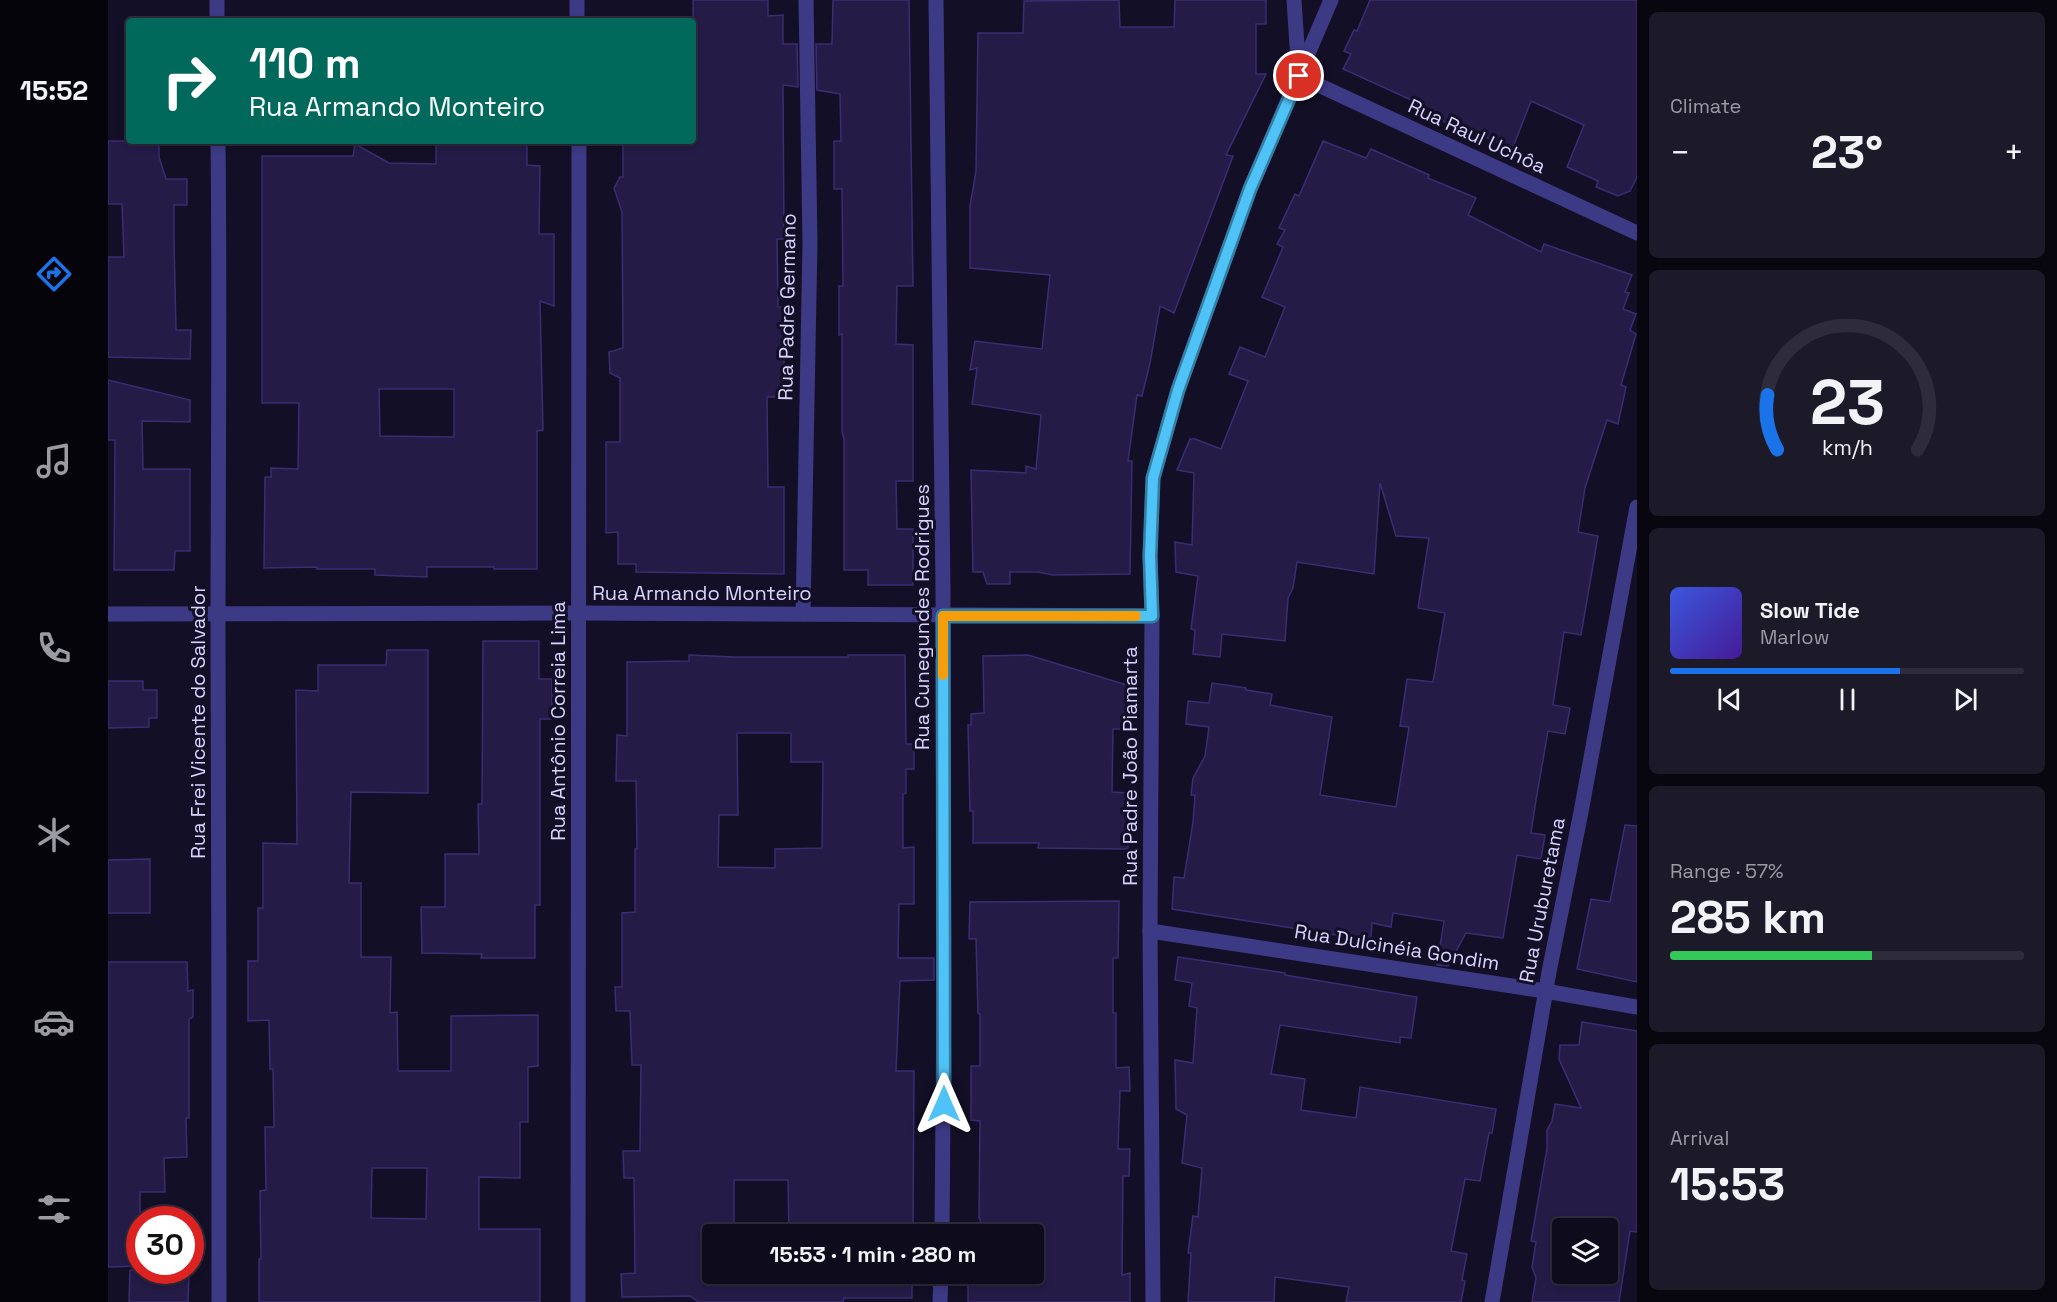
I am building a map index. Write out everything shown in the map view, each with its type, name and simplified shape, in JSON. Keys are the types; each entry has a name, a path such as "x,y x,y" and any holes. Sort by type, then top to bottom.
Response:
{"street":[{"path":"217,0 217,18"},
{"path":"577,0 578,18"},
{"name":"Rua Padre Germano","path":"803,614 810,242 806,0"},
{"name":"Rua Cunegundes Rodrigues","path":"936,0 943,616 942,1224"},
{"name":"Rua Padre João Piamarta","path":"1294,0 1299,76"},
{"name":"Rua Padre João Piamarta","path":"1153,1302 1150,556 1153,478 1178,390 1250,189 1331,0"},
{"name":"Rua Raul Uchôa","path":"1299,76 1637,233"},
{"name":"Rua Frei Vicente do Salvador","path":"218,144 221,1012 219,1302"},
{"name":"Rua Antônio Correia Lima","path":"578,1302 579,144"},
{"name":"Rua Uruburetama","path":"1492,1302 1545,991 1581,812 1637,507"},
{"name":"Rua Armando Monteiro","path":"108,614 579,613 1152,616"},
{"name":"Rua Dulcinéia Gondim","path":"1150,931 1637,1007"},
{"path":"940,1302 941,1284"}],"building":[{"path":"693,0 768,0 768,16 783,15 783,44 797,44 798,87 783,85 784,239 777,239 778,307 784,307 784,397 767,397 768,487 784,487 784,574 636,572 636,564 618,564 618,532 606,533 606,442 620,442 620,378 610,373 609,352 623,348 622,212 614,188 620,177 623,177 623,144 696,144 696,18 693,18"},
{"path":"833,0 909,0 913,286 897,286 896,344 913,345 913,481 896,481 897,529 913,529 913,585 868,585 868,570 844,570 842,334 839,335 839,286 843,286 842,189 834,189 834,141 841,141 840,94 817,90 816,44 832,44"},
{"path":"1119,0 1120,27 1174,27 1175,0 1266,0 1266,24 1256,24 1256,74 1266,74 1226,155 1233,156 1174,313 1160,306 1142,396 1137,395 1128,461 1132,461 1130,574 1053,575 1038,572 1010,572 1010,584 987,584 983,572 973,572 971,470 1026,473 1026,466 1036,469 1041,415 972,404 977,368 970,370 975,341 1042,349 1050,275 970,268 970,206 976,171 978,33 1023,33 1024,1"},
{"path":"1370,0 1637,0 1637,177 1630,191 1618,196 1596,187 1598,181 1567,167 1584,125 1531,101 1512,150 1457,123 1456,127 1427,114 1416,108 1418,103 1343,69 1351,54 1344,51 1354,30 1357,31"},
{"path":"108,141 126,141 126,144 159,144 159,157 166,179 187,179 187,205 174,205 174,241 176,330 191,330 190,359 108,357 108,257 124,257 122,204 108,204"},
{"path":"1323,141 1366,158 1371,149 1429,175 1428,178 1476,198 1468,215 1541,252 1544,244 1632,275 1625,292 1629,293 1623,309 1636,314 1630,330 1636,334 1621,385 1626,387 1618,424 1607,420 1585,488 1578,532 1598,536 1581,635 1564,632 1553,705 1570,708 1565,734 1548,731 1536,800 1531,833 1545,835 1541,859 1517,855 1503,938 1466,933 1448,966 1437,965 1444,921 1393,913 1391,927 1372,923 1371,938 1355,938 1172,909 1174,877 1184,878 1193,822 1195,795 1191,795 1193,778 1205,756 1209,727 1186,724 1188,701 1209,703 1212,683 1272,694 1270,705 1332,717 1320,795 1396,807 1409,727 1400,726 1407,679 1433,682 1445,613 1418,608 1429,538 1396,536 1380,483 1374,574 1297,562 1293,588 1288,598 1285,641 1222,634 1220,657 1193,654 1195,630 1191,629 1198,576 1176,572 1175,542 1192,545 1194,473 1177,470 1190,439 1221,449 1248,381 1229,374 1240,347 1265,357 1285,307 1262,297 1283,247 1277,244 1285,230 1279,228 1295,194 1299,196"},
{"path":"355,144 389,163 436,164 436,144 527,144 527,165 540,166 539,234 554,234 554,306 540,301 543,430 537,431 537,569 427,567 427,577 375,575 375,569 264,568 265,477 271,477 271,468 298,469 299,403 262,403 262,156 353,156","holes":["379,389 454,389 454,437 380,436"]},
{"path":"108,380 190,400 190,422 142,421 143,469 190,469 190,551 175,551 174,570 114,570 115,440 108,440"},
{"path":"483,641 539,641 539,679 552,679 552,719 540,719 540,905 535,905 535,958 481,958 482,954 422,953 421,907 445,907 445,854 479,854 478,804 482,804"},
{"path":"387,650 428,650 428,793 351,792 349,883 361,883 361,957 391,957 390,1013 397,1012 398,1071 451,1071 451,1016 538,1015 538,1066 528,1067 528,1122 520,1122 520,1178 479,1177 479,1229 540,1229 540,1302 259,1302 260,1191 266,1190 265,1127 274,1127 273,1069 270,1069 269,1020 248,1021 248,961 258,961 258,908 263,908 263,843 297,844 296,690 318,691 318,665 386,665","holes":["372,1168 427,1168 426,1219 371,1218"]},
{"path":"689,655 848,657 848,655 905,655 906,744 914,744 914,769 906,769 906,793 903,794 903,848 914,847 914,904 899,904 898,958 934,958 934,980 900,981 896,1071 914,1071 913,1224 789,1224 788,1180 734,1180 734,1224 702,1224 702,1284 912,1284 912,1298 844,1298 843,1302 698,1302 690,1296 622,1297 621,1274 635,1273 634,1178 624,1178 623,1151 640,1151 641,1065 632,1065 630,1011 616,1011 615,987 622,987 622,913 635,912 636,781 616,781 617,735 627,736 627,662 689,661","holes":["737,733 791,733 791,762 823,762 822,848 775,849 775,868 718,867 719,815 738,815"]},
{"path":"1028,655 1127,685 1126,729 1113,729 1112,792 1128,793 1128,849 1038,848 1039,843 973,843 968,725 971,725 971,714 984,713 983,656"},
{"path":"108,681 143,681 143,690 157,690 157,718 149,718 149,727 108,728"},
{"path":"1625,825 1637,826 1637,982 1577,969 1591,899 1610,902"},
{"path":"150,859 150,913 108,913 108,860"},
{"path":"1119,901 1118,958 1113,958 1113,1013 1116,1013 1116,1068 1129,1067 1130,1091 1120,1091 1118,1149 1130,1149 1129,1176 1123,1176 1122,1275 1130,1273 1130,1302 968,1302 968,1284 1044,1284 1044,1224 980,1224 979,1218 980,1121 971,1120 971,1066 980,1066 980,1014 978,1013 976,939 969,939 970,902"},
{"path":"1178,957 1285,973 1285,975 1417,997 1411,1038 1400,1037 1400,1043 1280,1025 1271,1074 1305,1079 1301,1110 1356,1118 1360,1087 1496,1109 1480,1181 1465,1179 1451,1251 1467,1254 1461,1302 1346,1302 1349,1287 1275,1277 1274,1302 1188,1302 1191,1253 1188,1253 1193,1216 1198,1217 1202,1168 1182,1163 1187,1115 1176,1109 1175,1060 1193,1063 1197,1008 1189,1006 1192,983 1175,980"},
{"path":"108,962 187,962 188,991 193,990 193,1017 189,1019 187,1157 164,1158 165,1192 140,1192 140,1206 126,1206 126,1266 108,1267"},
{"path":"1582,1022 1637,1031 1637,1232 1630,1231 1619,1302 1532,1302 1536,1278 1532,1267 1536,1242 1531,1241 1547,1149 1547,1130 1552,1121 1555,1104 1581,1108 1559,1059 1560,1045 1579,1045"},
{"path":"130,1284 189,1284 188,1302 129,1302"}],"slow traffic":[{"path":"943,675 943,616 1136,616"}],"route":[{"path":"944,1104 943,616 1152,616 1150,556 1153,478 1178,390 1250,189 1299,76"}]}
